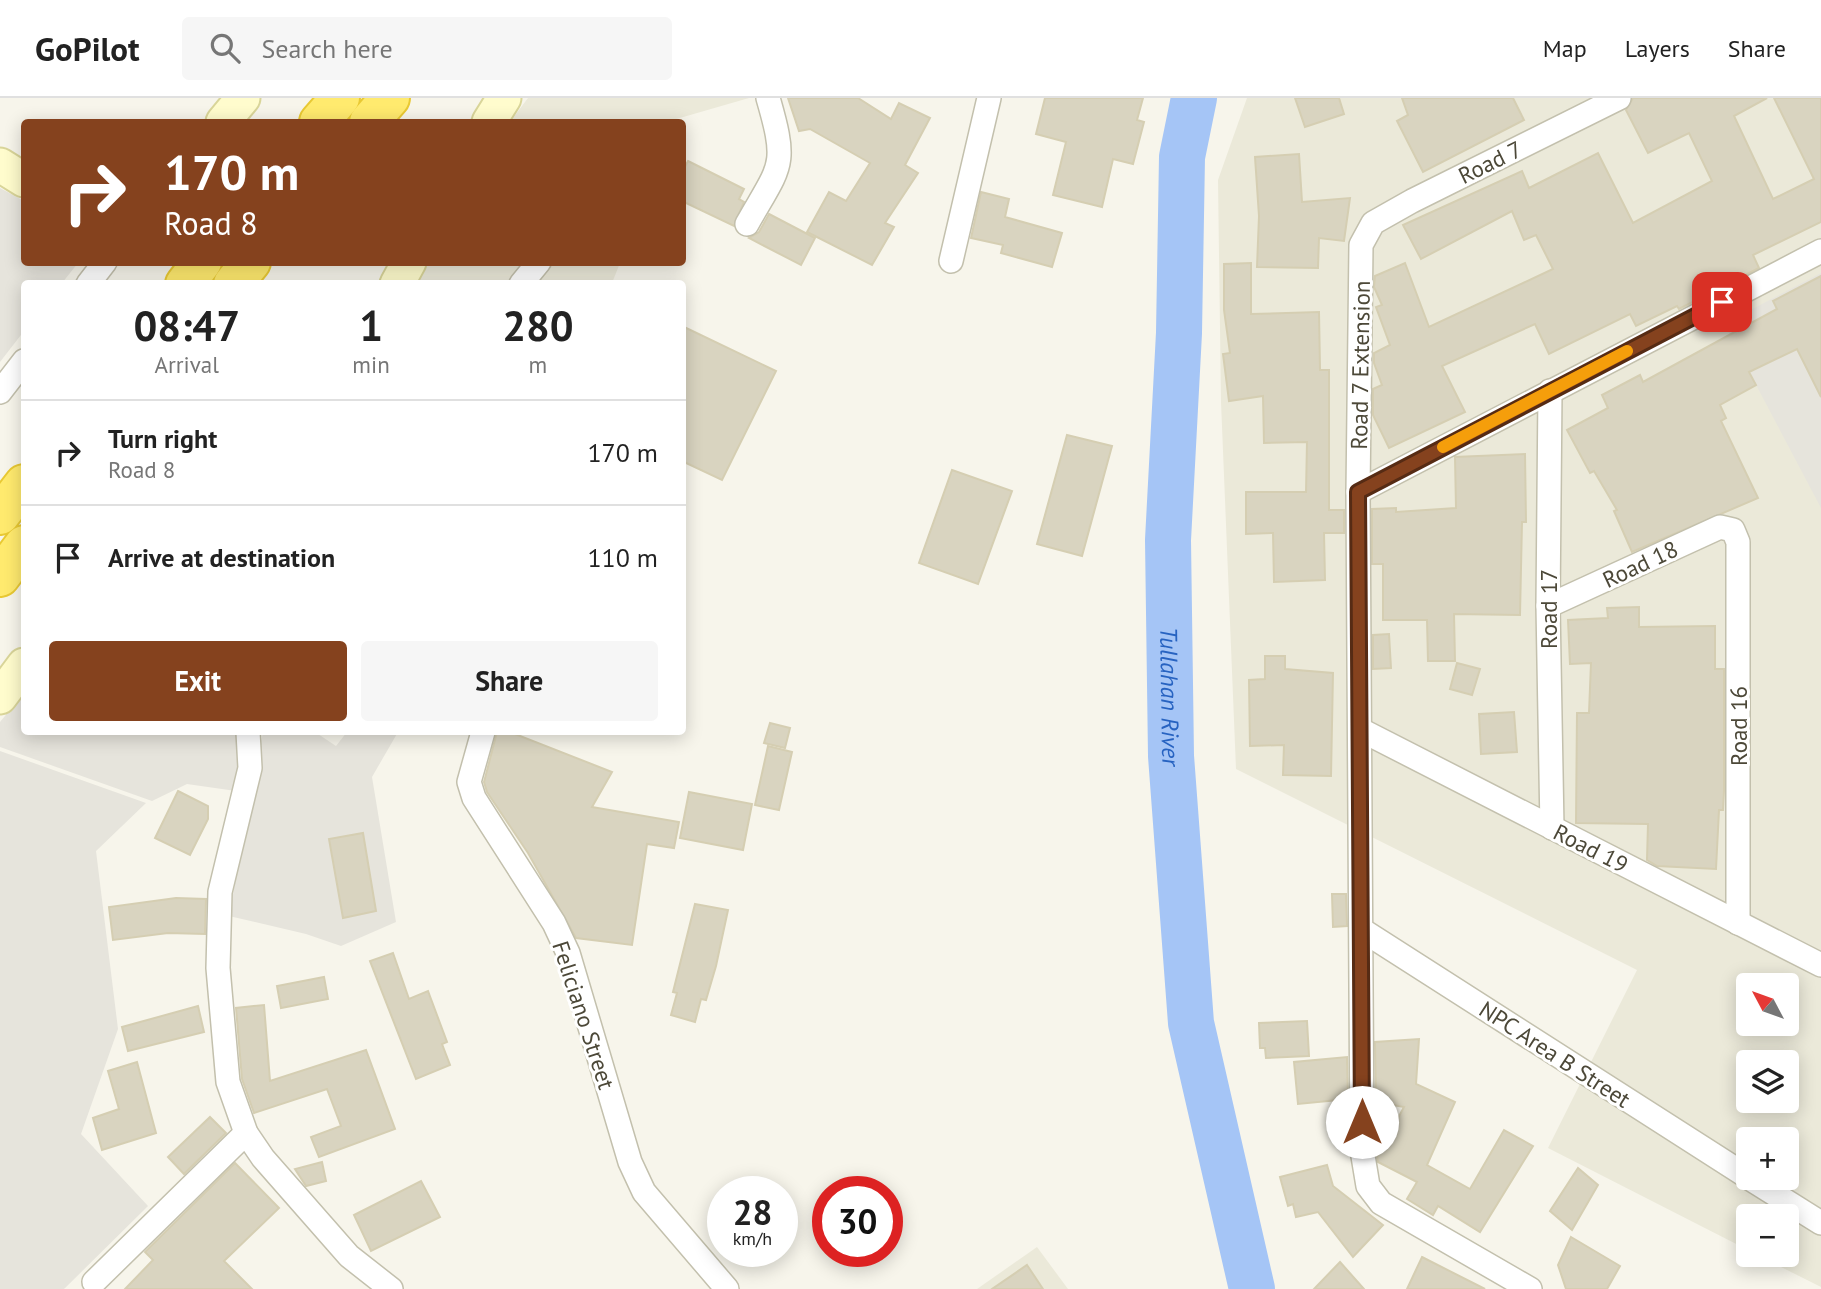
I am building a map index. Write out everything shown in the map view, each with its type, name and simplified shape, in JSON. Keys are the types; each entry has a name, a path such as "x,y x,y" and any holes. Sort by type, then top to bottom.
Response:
{"highway":[{"path":"322,119 340,98"},
{"path":"372,119 390,98"},
{"path":"188,280 199,266"},
{"path":"236,280 248,266"},
{"path":"0,515 21,488"},
{"path":"0,577 21,549"}],"street":[{"path":"226,119 243,98"},
{"path":"491,119 504,98"},
{"path":"747,224 780,165 781,143 768,98"},
{"path":"951,261 989,98"},
{"name":"Road 7","path":"1366,233 1373,223 1412,201 1619,98"},
{"path":"0,165 21,178"},
{"name":"Road 7 Extension","path":"1366,233 1361,246 1358,492 1362,730 1362,1150 1368,1186 1381,1203 1530,1289"},
{"path":"1358,492 1821,251"},
{"path":"91,280 102,266"},
{"path":"524,280 537,266"},
{"path":"0,391 21,365"},
{"name":"Road 17","path":"1550,391 1548,606 1552,828"},
{"name":"Road 18","path":"1548,606 1720,527 1732,530"},
{"name":"Road 16","path":"1732,530 1738,542 1738,923"},
{"path":"0,696 21,669"},
{"name":"Road 19","path":"1362,730 1821,965"},
{"path":"248,735 250,768 220,892 218,968 228,1083 246,1133 313,1218 349,1256 391,1289"},
{"name":"Feliciano Street","path":"482,735 469,782 474,798 554,923 568,953 630,1162 644,1192 727,1289"},
{"name":"NPC Area B Street","path":"1362,930 1736,1170"},
{"path":"94,1282 246,1133"},
{"name":"NPC Area B Street","path":"1768,1190 1821,1223"}],"shaded area":[{"path":"528,98 749,98 676,119 512,119"},
{"path":"1247,98 1821,98 1821,1287 1781,1267 1799,1267 1799,1204 1736,1204 1736,1244 1548,1148 1637,970 1236,769 1221,402 1218,180"},
{"path":"0,188 21,199 21,266 76,266 64,280 21,280 21,335 0,362"},
{"path":"424,266 619,266 613,280 417,280"},
{"path":"1821,273 1821,508 1724,324"},
{"path":"21,697 21,735 239,735 236,791 187,784 152,801 0,747 0,722"},
{"path":"262,735 320,735 336,746 345,735 396,735 372,777 396,922 341,946 306,934 229,916"},
{"path":"0,751 146,803 96,851 118,1029 81,1134 148,1206 64,1289 0,1289"},
{"path":"1037,1247 1068,1289 977,1289"}],"building":[{"path":"788,98 858,98 891,119 899,103 930,118 905,165 918,173 885,223 894,227 872,265 807,232 829,192 846,201 870,163 810,129 799,131"},
{"path":"1045,98 1143,98 1137,120 1144,122 1133,164 1113,159 1102,207 1053,195 1066,142 1036,134"},
{"path":"1295,98 1339,98 1344,114 1305,127"},
{"path":"1402,98 1513,98 1524,120 1423,172 1397,121 1408,115"},
{"path":"1633,98 1767,98 1734,116 1773,199 1814,179 1774,98 1821,98 1821,222 1753,255 1759,268 1679,309 1677,306 1636,326 1630,314 1549,354 1535,324 1442,366 1465,412 1389,448 1373,415 1373,389 1382,385 1374,363 1374,353 1390,345 1376,307 1382,305 1374,287 1375,276 1405,263 1429,327 1553,269 1536,235 1524,240 1512,211 1421,259 1403,225 1522,171 1529,188 1598,153 1633,223 1712,181 1689,133 1648,153 1626,110"},
{"path":"1299,154 1302,202 1350,198 1344,241 1319,238 1318,268 1257,267 1259,216 1255,157"},
{"path":"688,161 744,189 739,199 744,202 734,226 686,203"},
{"path":"981,192 1009,199 1005,217 1062,233 1052,267 1001,253 1003,245 971,238"},
{"path":"769,214 815,238 801,265 749,238 759,232"},
{"path":"1251,263 1251,314 1319,312 1320,370 1329,370 1329,510 1344,510 1344,533 1324,533 1325,580 1274,582 1273,533 1246,534 1246,492 1306,492 1307,442 1264,443 1263,396 1229,401 1223,354 1230,353 1224,310 1224,264"},
{"path":"1821,276 1821,397 1797,349 1749,372 1756,385 1720,405 1726,418 1721,421 1758,498 1632,552 1614,511 1617,510 1594,471 1590,473 1567,430 1608,408 1602,395 1640,375 1643,382 1777,309 1773,301"},
{"path":"686,328 776,371 722,480 686,463"},
{"path":"1067,435 1112,446 1082,556 1037,544"},
{"path":"1525,454 1526,522 1522,522 1520,615 1454,614 1455,661 1428,661 1427,620 1383,620 1383,564 1372,564 1372,509 1396,508 1396,512 1456,508 1455,457"},
{"path":"952,470 1012,491 978,584 919,563"},
{"path":"1639,607 1639,627 1715,626 1715,669 1724,669 1724,791 1723,810 1719,810 1716,869 1657,866 1647,860 1648,824 1576,823 1577,713 1589,713 1591,663 1570,664 1568,620 1608,618 1607,608"},
{"path":"1389,634 1391,668 1373,669 1373,635"},
{"path":"1265,656 1285,656 1285,669 1333,673 1331,776 1283,775 1284,745 1250,746 1249,680 1265,679"},
{"path":"1457,663 1480,669 1472,695 1450,689"},
{"path":"1514,712 1517,752 1481,754 1479,714"},
{"path":"770,723 790,728 785,748 764,743"},
{"path":"496,735 518,735 612,772 592,807 679,822 674,848 647,844 632,945 576,938 528,853 487,792 484,782"},
{"path":"768,746 792,752 779,810 755,805"},
{"path":"178,791 208,806 208,819 190,855 155,838"},
{"path":"689,792 752,804 743,850 680,838"},
{"path":"363,833 376,911 343,918 329,839"},
{"path":"1332,894 1346,894 1347,926 1333,927"},
{"path":"176,898 206,899 205,934 168,933 113,940 109,907"},
{"path":"695,904 728,910 706,1000 701,999 695,1022 671,1015 677,993 673,992"},
{"path":"393,953 409,999 428,991 447,1042 442,1044 450,1065 416,1079 370,961"},
{"path":"324,977 328,999 281,1008 277,986"},
{"path":"264,1005 270,1081 366,1050 395,1129 319,1157 311,1137 341,1126 327,1089 254,1113 242,1079 236,1008"},
{"path":"198,1006 204,1032 128,1051 122,1027"},
{"path":"1307,1021 1309,1056 1266,1058 1265,1048 1260,1048 1259,1023"},
{"path":"1419,1039 1416,1084 1455,1102 1427,1165 1470,1189 1504,1130 1533,1146 1480,1232 1438,1206 1433,1215 1407,1199 1417,1182 1378,1162 1377,1157 1404,1107 1376,1102 1375,1042"},
{"path":"1347,1057 1348,1099 1298,1104 1294,1062"},
{"path":"137,1062 156,1133 102,1150 93,1118 119,1109 108,1071"},
{"path":"210,1117 226,1133 184,1174 168,1157"},
{"path":"322,1162 326,1181 306,1186 295,1169"},
{"path":"235,1163 279,1208 224,1261 252,1289 125,1289 153,1260 145,1252"},
{"path":"1327,1165 1333,1186 1383,1225 1353,1257 1318,1212 1296,1217 1293,1204 1288,1206 1280,1177"},
{"path":"1578,1168 1598,1185 1572,1230 1550,1211"},
{"path":"421,1181 440,1217 371,1251 354,1215"},
{"path":"1571,1237 1620,1266 1607,1289 1566,1289 1558,1265"},
{"path":"1422,1257 1485,1289 1407,1289"},
{"path":"1340,1262 1364,1289 1314,1289"},
{"path":"1027,1265 1043,1289 992,1289"}],"waterway":[{"name":"Tullahan River","path":"1194,98 1182,157 1179,333 1168,540 1171,756 1191,1023 1252,1289"}],"slow traffic":[{"path":"1443,447 1627,351"}],"route":[{"path":"1362,1122 1362,730 1358,492 1722,302"}]}
